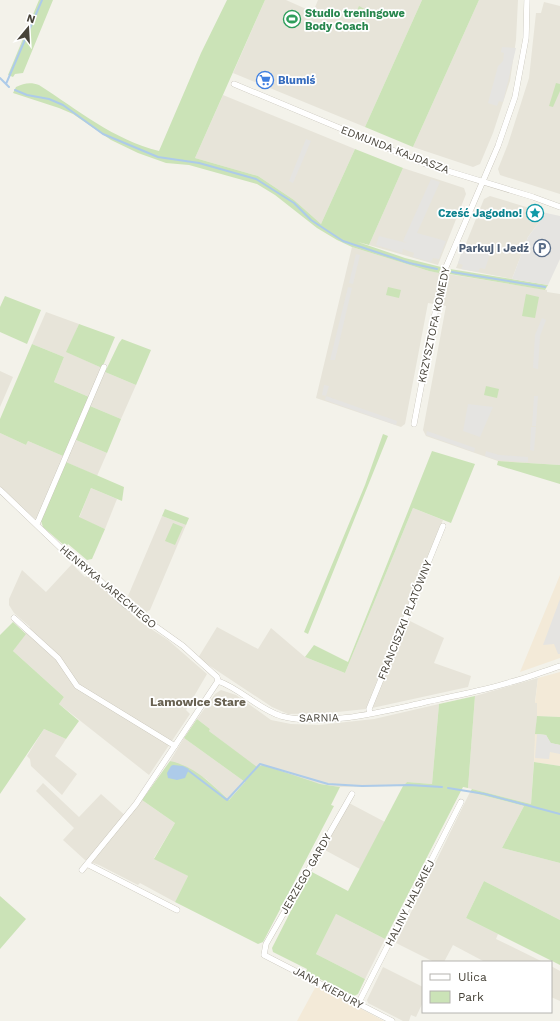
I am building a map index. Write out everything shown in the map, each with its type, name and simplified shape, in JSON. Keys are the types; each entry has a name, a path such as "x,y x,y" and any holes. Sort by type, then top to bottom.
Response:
{"street":[{"name":"KRZYSZTOFA KOMEDY","path":"414,424 437,303 446,267 499,143 515,97 526,38 527,0"},
{"name":"EDMUNDA KAJDASZA","path":"234,84 428,165 483,181 560,207"},
{"path":"37,524 104,367"},
{"name":"HENRYKA JARECKIEGO","path":"0,490 68,555 88,569 124,604 182,646 217,677 218,681"},
{"name":"FRANCISZKI PLATÓWNY","path":"370,714 369,709 443,526"},
{"path":"14,618 58,658 77,686 175,746"},
{"name":"SARNIA","path":"218,681 231,686 269,711 282,716 314,720 370,714 510,683 560,666"},
{"path":"82,870 136,804 218,681"},
{"name":"JERZEGO GARDY","path":"264,955 266,944 352,794"},
{"name":"HALINY HALSKIEJ","path":"358,1004 462,802"},
{"path":"87,864 177,910"},
{"name":"JANA KIEPURY","path":"264,955 392,1021"}],"shaded area":[{"path":"265,0 286,0 313,12 318,0 422,0 365,127 233,73"},
{"path":"479,0 518,0 516,40 510,81 493,133 480,164 473,167 413,147"},
{"path":"544,2 560,6 560,194 500,175 498,169 508,144 529,78 536,13 541,13"},
{"path":"502,47 516,48 503,102 499,101 497,106 488,103 498,66 503,61 504,53 501,52"},
{"path":"223,95 355,149 321,224 294,200 258,176 195,158"},
{"path":"306,139 311,141 293,183 289,181"},
{"path":"403,168 464,188 466,194 438,265 369,245"},
{"path":"431,179 440,182 417,233 446,241 439,259 433,258 431,262 413,257 414,253 403,249 402,253 376,245 379,236 407,243 403,241"},
{"path":"490,196 546,213 528,237 512,279 456,268 484,199"},
{"name":"Parkuj i Jedź","path":"546,213 560,216 560,259 548,285 512,279 528,237"},
{"path":"464,245 491,251 485,269 480,268 478,272 461,269 463,265 458,263"},
{"path":"352,247 429,271 547,290 547,292 560,294 560,465 498,461 426,436 423,430 446,306 428,303 405,424 401,427 316,398"},
{"path":"356,254 360,255 353,284 349,283"},
{"path":"348,287 352,288 335,360 330,360"},
{"path":"46,312 79,324 67,352 102,368 89,397 54,382 64,357 32,344"},
{"path":"542,318 546,320 540,336 538,369 533,368 535,335"},
{"path":"0,371 13,377 0,407"},
{"path":"105,372 136,385 121,419 90,406"},
{"path":"324,385 329,386 326,396 322,395"},
{"path":"326,396 397,421 396,425 325,400"},
{"path":"534,396 538,396 536,426 532,426"},
{"path":"468,404 493,407 480,437 463,431"},
{"path":"531,427 536,427 534,451 530,450"},
{"path":"427,431 475,448 474,452 426,435"},
{"path":"0,433 26,445 28,441 63,456 37,518 35,519 0,487"},
{"path":"76,440 107,453 97,476 66,462"},
{"path":"486,451 499,455 528,457 528,462 497,460 485,456"},
{"path":"91,488 117,499 105,529 79,518"},
{"path":"413,508 443,520 366,709 328,713 288,714 272,707 198,658 217,627 258,649 271,628 305,657 345,673"},
{"path":"162,516 186,525 150,610 146,612 128,596"},
{"path":"72,564 85,577 89,574 139,621 168,640 207,674 186,710 190,714 149,775 59,704 64,697 13,651 30,627 14,613 9,605 9,599 22,570 46,592"},
{"path":"560,575 560,658 520,672"},
{"path":"560,599 560,654 558,654 554,644 543,645"},
{"path":"408,620 444,638 434,663 471,676 468,687 372,708"},
{"path":"560,672 560,717 537,716 537,703 535,703 538,678"},
{"path":"538,678 535,702 537,703 537,716 531,804 468,788 475,696"},
{"path":"221,690 236,695 271,720 291,724 319,725 374,719 439,704 432,784 407,782 403,786 340,787 320,784 257,768 209,731 210,729 197,719 215,694"},
{"path":"44,729 66,739 55,756 77,774 62,795 31,766 30,759 27,756"},
{"path":"535,734 546,735 551,743 560,745 560,766 534,762"},
{"path":"537,734 546,735 551,743 560,745 560,754 550,752 549,759 535,758"},
{"path":"184,738 245,782 229,800 206,779 170,761"},
{"path":"43,783 79,817 101,794 128,818 142,800 175,823 154,858 188,876 175,902 140,883 138,885 99,865 85,860 63,840 74,828 36,791"},
{"path":"470,792 524,806 502,848 560,863 560,920 484,881 466,918 498,934 496,939 541,961 483,961 453,945 445,961 432,961 396,943"},
{"path":"349,803 385,822 360,869 323,849"},
{"path":"336,914 385,939 365,979 316,954"},
{"path":"383,967 422,986 422,1004 416,1017 411,1015 409,1021 403,1021 368,1003 367,1000"},
{"path":"552,967 560,971 560,1001 552,997"},
{"path":"316,986 352,1004 384,1021 297,1021"}],"green space":[{"path":"39,0 53,0 23,73 15,74 13,77 8,75"},
{"path":"227,0 265,0 195,158 258,176 294,200 321,224 355,149 403,168 369,245 358,242 405,258 441,267 439,273 352,247 337,240 317,228 275,195 257,184 189,165 166,163 138,153 111,140 73,114 13,93 16,87 28,83 39,85 112,132 127,140 159,151 201,53"},
{"path":"422,0 479,0 413,147 365,127"},
{"path":"359,6 370,12 366,20 355,15"},
{"path":"556,83 560,84 560,91 553,107 549,106"},
{"path":"450,269 548,285 545,290 450,274"},
{"path":"388,287 401,290 399,298 386,295"},
{"path":"526,294 539,297 535,318 522,316"},
{"path":"5,296 41,310 27,344 0,332 0,307"},
{"path":"79,324 115,337 102,368 66,352"},
{"path":"122,339 151,350 136,385 105,372"},
{"path":"32,344 64,357 54,382 89,397 63,456 28,441 26,445 0,433 0,419"},
{"path":"486,386 499,389 497,398 484,395"},
{"path":"90,406 121,419 107,453 76,440"},
{"path":"383,434 388,436 308,634 304,632 365,485"},
{"path":"432,451 475,464 451,523 413,508 345,673 305,657 314,645 348,662"},
{"path":"498,461 560,465 560,484 497,465"},
{"path":"66,462 124,487 122,501 91,488 79,517 105,529 92,559 87,560 68,544 66,547 43,527 41,521"},
{"path":"165,509 189,518 186,525 162,516"},
{"path":"173,523 183,527 175,545 165,541"},
{"path":"13,622 26,634 13,651 64,697 59,704 79,721 66,739 44,729 0,794 0,635"},
{"path":"475,696 468,788 463,787 385,939 336,914 316,954 365,979 358,994 354,996 306,972 307,969 273,952 272,948 299,895 297,894 310,871 348,891 403,786 407,782 432,784 439,704"},
{"path":"537,716 560,717 560,745 550,743 546,735 535,734"},
{"path":"197,719 210,729 209,731 257,767 263,765 320,784 340,787 331,805 334,806 263,942 258,944 175,902 188,876 154,859 175,823 142,800 170,761 195,771 229,800 245,782 184,738"},
{"path":"534,762 560,766 560,863 502,848 524,806 470,792 472,789 531,804"},
{"path":"484,881 560,920 560,965 466,918"},
{"path":"0,896 26,919 0,949"}],"water":[{"path":"173,765 183,766 189,769 185,778 177,780 168,778 167,773"}],"waterway":[{"path":"6,84 42,0"},
{"path":"0,78 9,87"},
{"path":"15,90 27,95 49,99 63,105 103,134 158,157 199,163 256,179 294,203 311,220 343,241 409,263 437,269"},
{"path":"452,272 545,287"},
{"path":"189,771 227,800 260,764 328,784 442,787"},
{"path":"448,788 485,794 560,814"}],"place":[{"name":"Studio treningowe Body Coach","path":"292,19"},
{"name":"Blumiś","path":"265,80"},
{"name":"Cześć Jagodno!","path":"535,213"},
{"name":"Parkuj i Jedź","path":"542,248"}],"district":[{"name":"Lamowice Stare","path":"198,702"}]}
